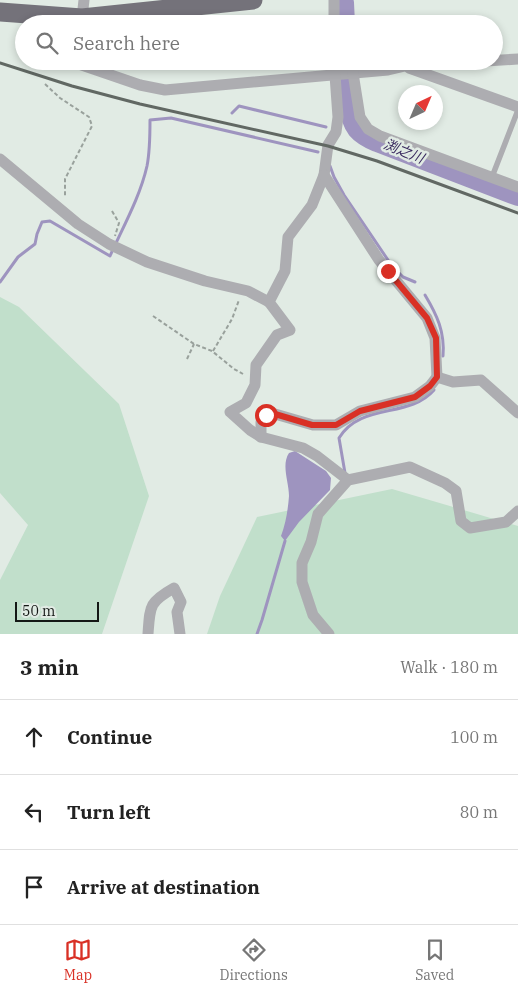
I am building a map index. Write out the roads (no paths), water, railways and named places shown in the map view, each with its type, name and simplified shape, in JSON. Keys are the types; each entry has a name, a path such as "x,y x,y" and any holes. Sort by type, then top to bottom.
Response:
{"highway":[{"path":"0,12 76,15 253,0"}],"street":[{"path":"334,0 334,15"},
{"path":"503,60 518,59"},
{"path":"97,70 165,90 388,70"},
{"path":"342,70 345,74 360,117 368,129 380,136 518,187"},
{"path":"415,70 518,109"},
{"path":"269,302 285,271 288,237 312,205 324,175 328,144 336,132 345,74"},
{"path":"0,159 62,211 109,244 147,262 206,281 248,291 269,302 290,330 277,335 256,365 255,385 246,403 230,412 261,437 303,448 317,456 348,480"},
{"path":"261,437 261,422 266,415 275,414 312,425 336,425 360,411 415,397 430,386 437,377 436,338 427,318 379,260 324,175"},
{"path":"437,377 453,382 481,380 518,413"},
{"path":"330,634 313,615 302,582 302,563 311,542 318,514 348,480 410,467 445,483 456,491 462,521 470,528 506,522 518,512"},
{"path":"148,634 150,611 157,598 174,588 182,602 177,612 180,634"}],"lane":[{"path":"492,177 518,109"}],"waterway":[{"name":"渕之川","path":"344,3 345,15"},
{"name":"渕之川","path":"346,70 350,114 361,133 377,142 518,196"},
{"path":"232,113 239,106 326,127"},
{"path":"0,282 18,257 35,244 42,222 50,221 110,256 144,178 149,155 150,120 171,118 318,152"},
{"path":"330,166 344,195 392,266 403,277 415,282"},
{"path":"425,295 439,324 443,339 443,356"},
{"path":"345,473 339,438 348,427 360,419 412,405 424,399 434,390"},
{"path":"257,634 285,541"}],"railway":[{"path":"0,63 15,68"},
{"path":"22,70 72,86 140,104 328,146 377,161 518,213"}]}
